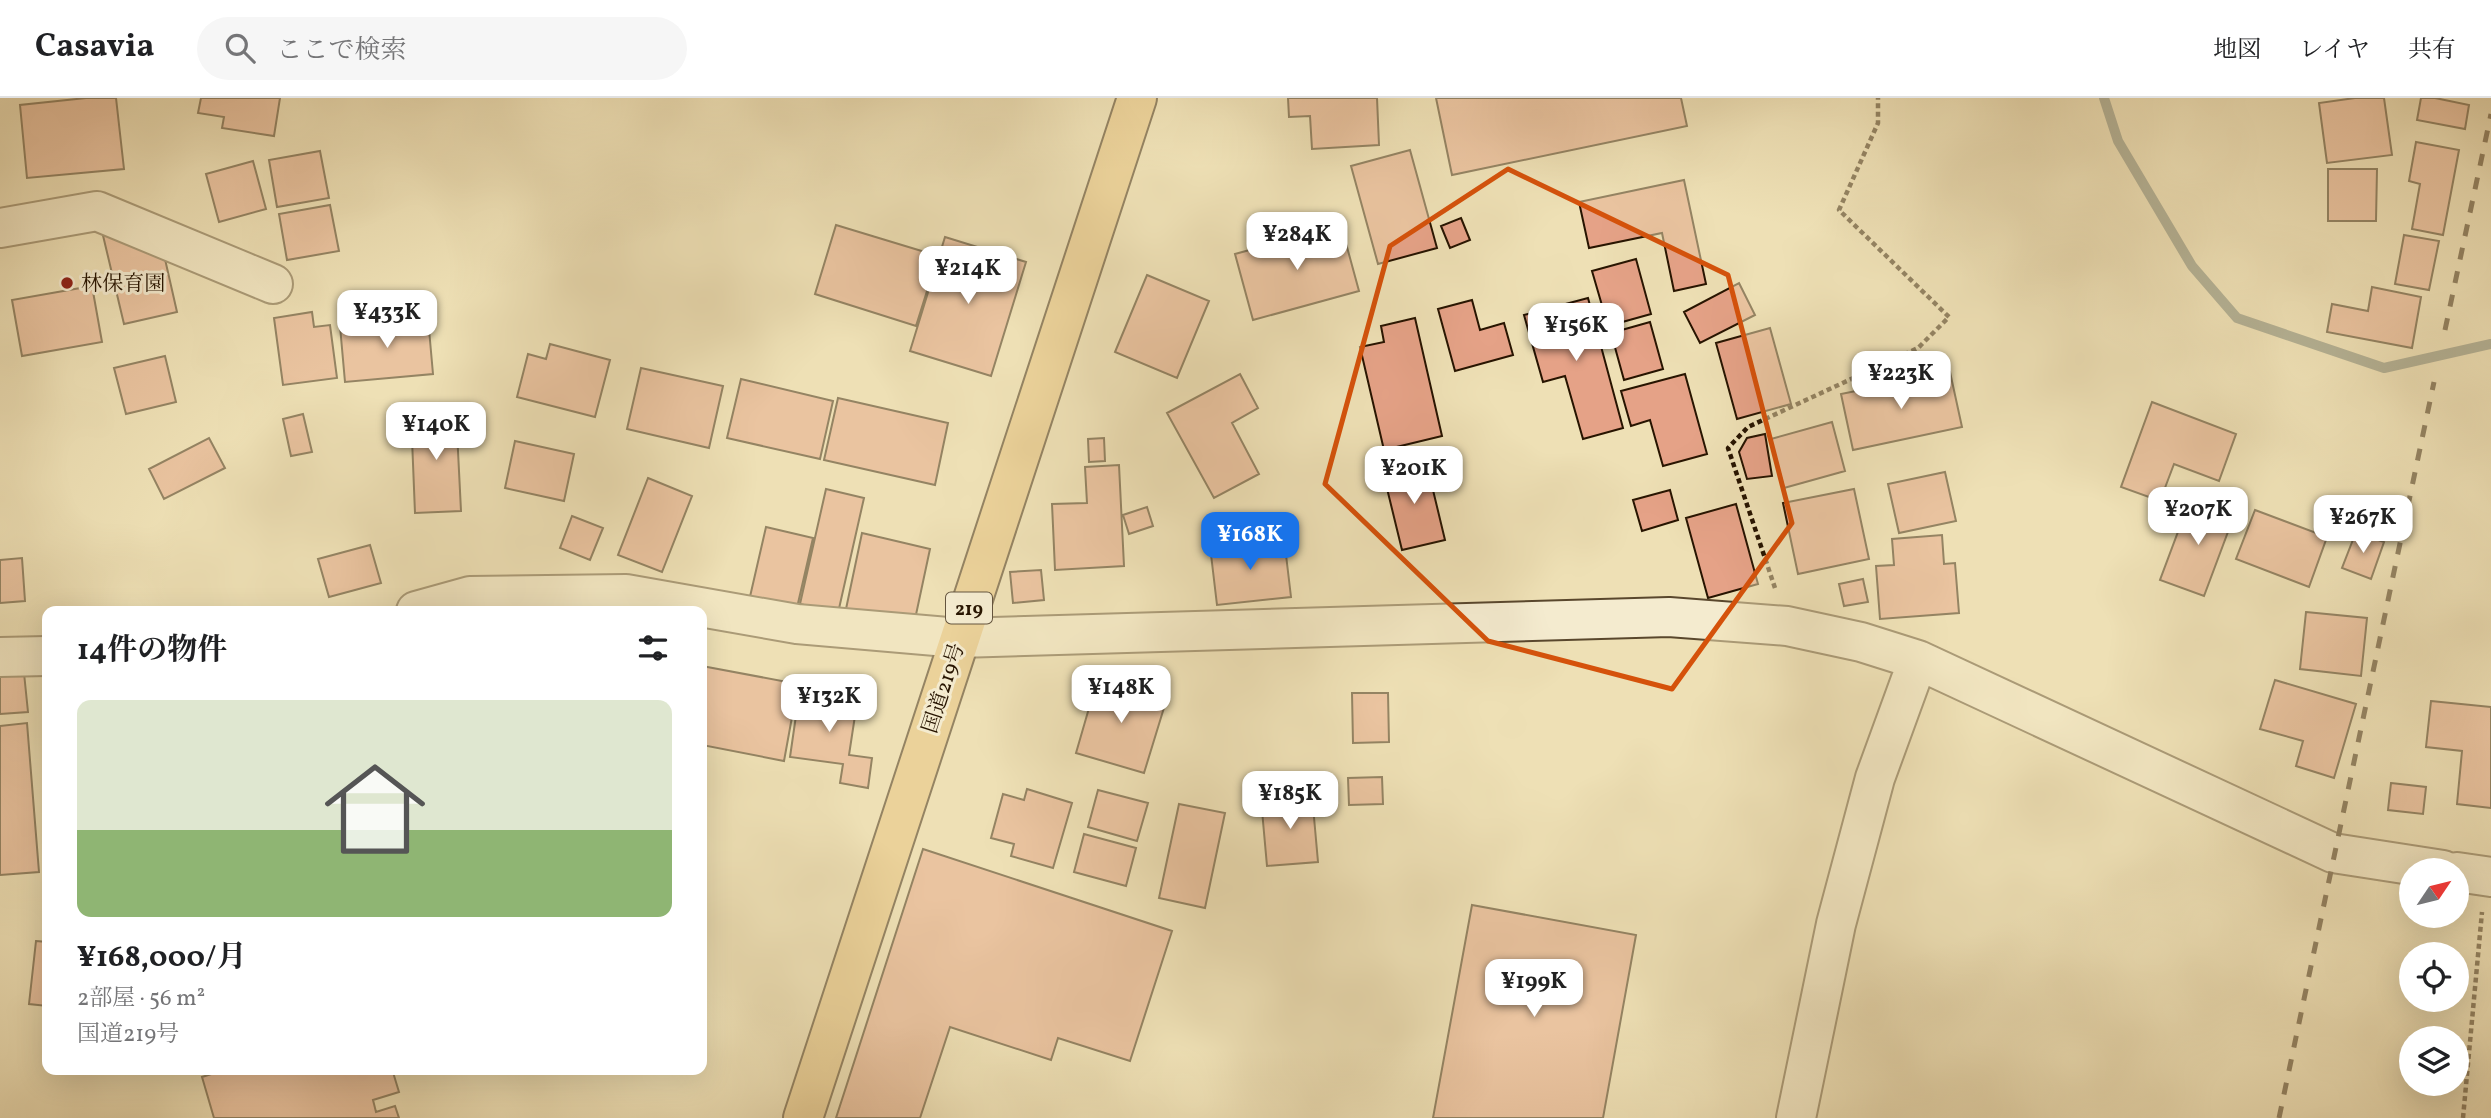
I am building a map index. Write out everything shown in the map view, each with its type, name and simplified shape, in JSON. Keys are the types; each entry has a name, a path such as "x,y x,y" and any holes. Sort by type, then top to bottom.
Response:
{"highway":[{"name":"国道219号","path":"803,1118 1137,98"}],"street":[{"path":"0,228 97,211 273,284"},
{"path":"434,606 470,596 626,594 694,606"},
{"path":"707,608 797,624 959,638 1670,617 1787,625 1861,642 1918,660 2333,853 2399,863"},
{"path":"0,657 42,656"},
{"path":"1796,1118 1836,924 1875,778 1918,660"}],"path":[{"path":"1787,625 1728,447 1748,427 1918,348 1949,317 1839,210 1878,122 1878,98"},
{"path":"2463,1118 2478,875"}],"highlighted area":[{"path":"1508,169 1728,275 1792,523 1672,689 1488,641 1325,484 1390,246"}],"building":[{"path":"86,98 116,98 124,169 27,178 20,105"},
{"path":"201,98 280,98 274,136 222,128 224,117 198,113"},
{"path":"1288,98 1377,98 1379,145 1312,149 1310,116 1289,117"},
{"path":"1436,98 1681,98 1687,126 1452,175"},
{"path":"2355,98 2384,98 2392,155 2327,163 2319,103"},
{"path":"2421,98 2469,105 2465,129 2417,120"},
{"path":"2416,142 2459,150 2443,235 2412,229 2420,184 2409,181"},
{"path":"1410,150 1437,248 1378,264 1351,166"},
{"path":"320,151 329,198 277,207 269,160"},
{"path":"253,161 266,209 219,222 206,174"},
{"path":"2328,169 2377,169 2376,221 2328,221"},
{"path":"1684,180 1706,284 1674,291 1662,233 1589,248 1579,202"},
{"path":"330,205 339,251 287,260 279,214"},
{"path":"155,215 177,312 124,324 101,227"},
{"path":"1461,218 1470,240 1450,248 1441,226"},
{"path":"836,225 938,256 916,326 815,294"},
{"path":"1341,225 1359,291 1253,320 1235,254"},
{"path":"2404,235 2439,241 2429,290 2395,284"},
{"path":"945,237 1026,262 991,376 910,351"},
{"path":"1636,259 1651,314 1608,326 1592,271"},
{"path":"1147,275 1209,301 1177,378 1115,352"},
{"path":"1739,283 1755,315 1700,343 1684,312"},
{"path":"92,286 102,342 22,356 12,300"},
{"path":"2372,287 2421,297 2412,348 2327,332 2332,304 2368,311"},
{"path":"1588,298 1623,428 1583,439 1565,376 1543,382 1524,315"},
{"path":"1472,300 1480,330 1504,323 1513,355 1455,371 1438,309"},
{"path":"312,312 314,327 330,325 337,378 283,385 274,318"},
{"path":"428,318 433,374 345,382 340,326"},
{"path":"1415,318 1442,436 1384,450 1360,347 1384,342 1381,326"},
{"path":"1650,322 1663,369 1624,380 1611,333"},
{"path":"1770,328 1791,404 1737,419 1716,343"},
{"path":"550,344 610,360 595,417 517,397 528,354 546,359"},
{"path":"165,356 176,402 126,414 114,368"},
{"path":"641,368 723,386 709,448 627,429"},
{"path":"1950,372 1962,427 1853,450 1841,394"},
{"path":"1240,374 1258,408 1232,423 1259,474 1214,498 1167,413"},
{"path":"1685,374 1707,454 1663,466 1650,420 1631,426 1621,391"},
{"path":"741,379 833,401 820,459 727,438"},
{"path":"838,398 948,423 935,485 824,460"},
{"path":"2152,402 2236,434 2219,481 2174,464 2160,501 2121,487"},
{"path":"456,411 461,511 415,513 411,414"},
{"path":"303,414 312,452 291,456 283,419"},
{"path":"1832,422 1845,471 1784,488 1771,439"},
{"path":"1765,434 1772,476 1747,479 1739,452 1747,438"},
{"path":"209,438 225,468 164,499 149,469"},
{"path":"1104,438 1105,461 1089,462 1088,439"},
{"path":"515,441 574,454 564,501 505,488"},
{"path":"1426,461 1445,540 1402,550 1383,472"},
{"path":"1119,465 1124,566 1055,570 1052,504 1087,503 1085,467"},
{"path":"1945,472 1956,521 1899,533 1888,484"},
{"path":"648,478 692,496 662,572 618,555"},
{"path":"826,489 864,498 838,613 800,604"},
{"path":"1854,489 1869,559 1798,574 1783,503"},
{"path":"1670,490 1678,520 1642,531 1633,500"},
{"path":"2191,497 2235,513 2204,596 2160,580"},
{"path":"1736,504 1758,584 1708,598 1686,518"},
{"path":"1147,507 1153,526 1129,534 1123,515"},
{"path":"2255,510 2327,537 2309,587 2236,559"},
{"path":"572,516 603,528 590,560 560,548"},
{"path":"766,527 813,538 796,612 749,601"},
{"path":"2356,532 2384,542 2371,579 2342,568"},
{"path":"862,533 930,549 914,624 846,609"},
{"path":"1942,535 1944,564 1955,563 1959,613 1880,619 1876,566 1894,565 1892,539"},
{"path":"1284,538 1291,597 1217,605 1210,546"},
{"path":"370,545 381,583 329,597 318,559"},
{"path":"22,558 25,601 0,603 0,560"},
{"path":"1041,570 1044,600 1013,603 1010,572"},
{"path":"1863,579 1868,602 1844,606 1839,584"},
{"path":"2306,612 2367,618 2361,676 2300,669"},
{"path":"707,667 798,684 784,761 707,746"},
{"path":"24,673 28,712 0,714 0,675"},
{"path":"1098,677 1167,698 1144,773 1076,753"},
{"path":"2275,680 2356,704 2334,778 2296,766 2303,741 2260,729"},
{"path":"800,688 858,696 849,755 872,758 868,788 840,783 843,764 790,757"},
{"path":"1352,693 1388,693 1389,742 1353,743"},
{"path":"2431,701 2491,707 2491,808 2457,804 2462,751 2426,747"},
{"path":"27,723 39,872 0,875 0,726"},
{"path":"1382,777 1383,804 1349,805 1348,778"},
{"path":"2391,783 2426,787 2423,814 2388,810"},
{"path":"1027,789 1072,803 1053,868 1011,856 1014,844 991,838 1003,794 1024,800"},
{"path":"1098,790 1148,803 1137,841 1088,827"},
{"path":"1312,795 1318,862 1267,866 1261,799"},
{"path":"1179,804 1225,813 1205,908 1159,898"},
{"path":"1084,834 1136,848 1126,886 1074,872"},
{"path":"923,849 1172,931 1130,1061 1058,1038 1051,1060 950,1027 920,1118 836,1118"},
{"path":"1472,905 1636,935 1603,1118 1433,1118"},
{"path":"36,941 42,942 42,1005 29,1004"},
{"path":"394,1075 399,1092 373,1100 376,1112 395,1106 399,1118 214,1118 202,1077"}],"waterway":[{"path":"2104,98 2118,141 2192,266 2237,318 2384,368 2491,344"}],"railway":[{"path":"2445,330 2491,114"},
{"path":"2279,1118 2434,382"}],"place":[{"name":"林保育園","path":"67,283"}]}
